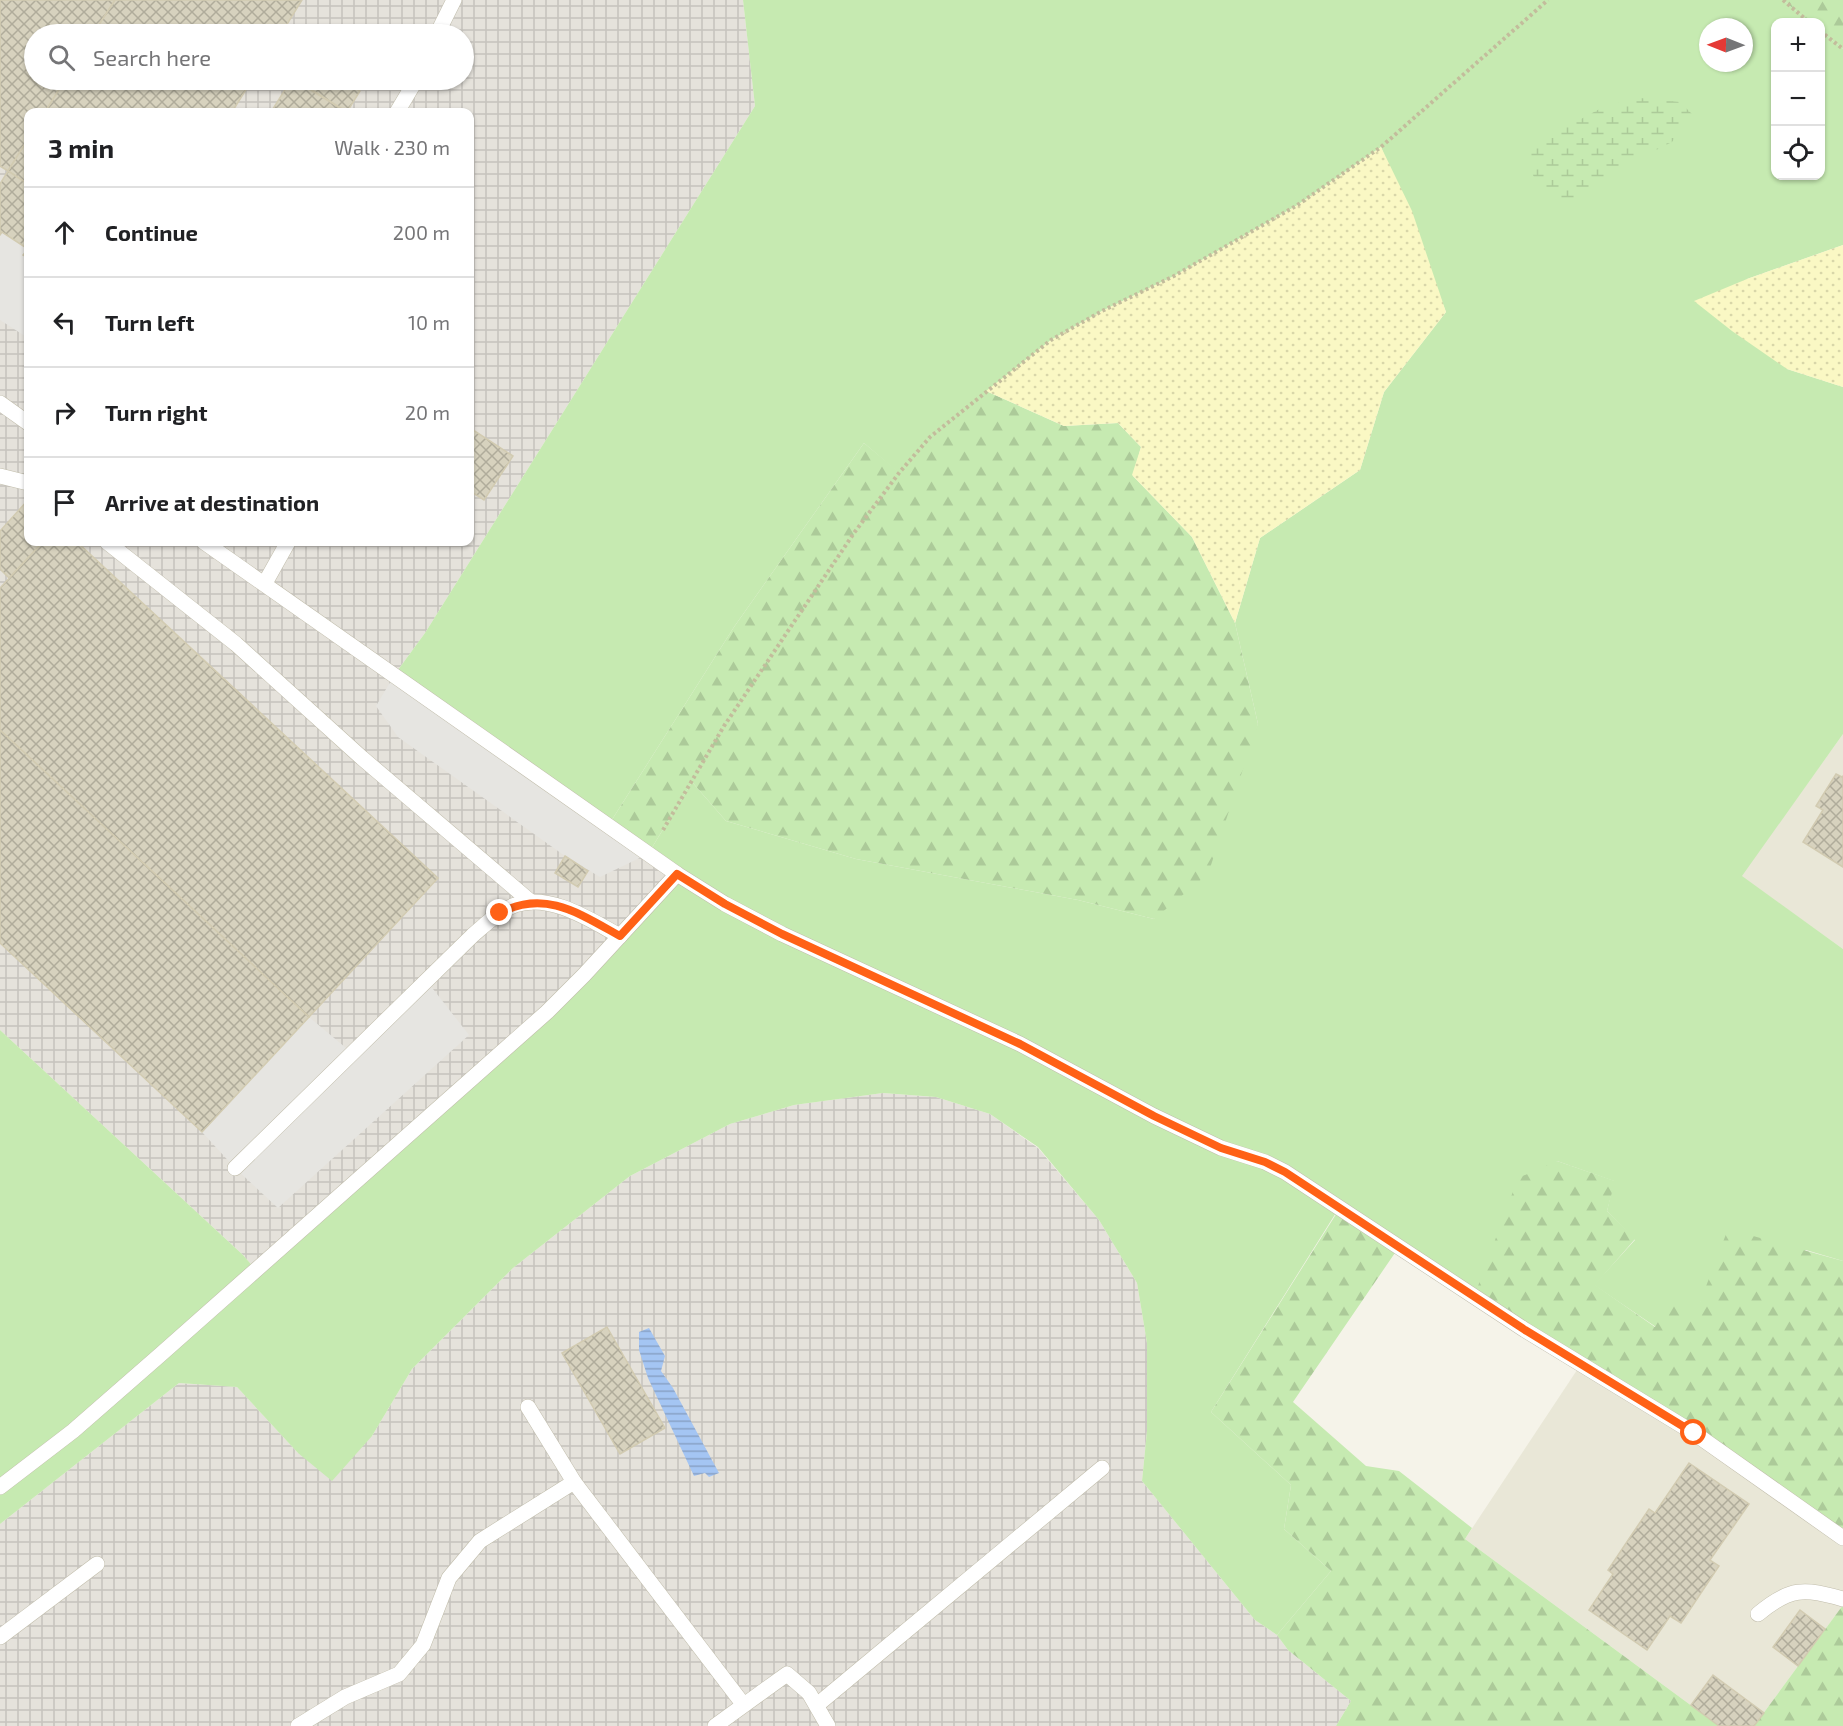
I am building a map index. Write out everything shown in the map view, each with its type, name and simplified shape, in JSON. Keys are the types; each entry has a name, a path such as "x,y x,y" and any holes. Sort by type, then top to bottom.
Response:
{"lane":[{"path":"442,24 454,0"},
{"path":"400,108 410,90"},
{"path":"0,404 24,420"},
{"path":"0,476 24,482"},
{"path":"112,546 236,644 362,758 531,902"},
{"path":"210,546 266,583 648,854 725,904 782,934 1020,1044 1154,1116 1211,1143 1265,1162 1285,1172 1525,1330 1694,1433 1843,1538"},
{"path":"266,583 286,546"},
{"path":"0,1487 73,1431 152,1363 538,1020 584,975 677,874"},
{"path":"235,1168 473,934 500,913 515,905 531,902 555,905 620,936"},
{"path":"528,1407 574,1482 743,1704"},
{"path":"818,1705 1102,1468"},
{"path":"298,1726 345,1697 399,1674 423,1645 449,1578 480,1541 574,1482"},
{"path":"0,1637 97,1564"},
{"path":"1758,1614 1775,1599 1791,1593 1810,1591 1843,1599"},
{"path":"715,1726 787,1674 809,1693 818,1705 828,1726"}],"path":[{"path":"648,854 724,726 848,542 899,472 930,437 1051,340 1102,311 1174,276 1296,206 1381,147 1548,0"},
{"path":"1783,0 1804,18"},
{"path":"1825,35 1843,49"}],"shaded area":[{"path":"0,0 743,0 755,106 425,633 395,674 677,874 584,975 256,1270 243,1255 0,1030"},
{"path":"2,232 24,246 24,335 0,320 0,235"},
{"path":"395,674 648,854 600,877 565,856 398,737 376,706"},
{"path":"1843,734 1843,949 1741,876"},
{"path":"426,980 469,1035 278,1208 235,1168 202,1132 309,1017 352,1053"},
{"path":"883,1093 936,1097 990,1114 1038,1148 1099,1220 1137,1283 1147,1343 1147,1431 1142,1481 1255,1620 1277,1635 1288,1650 1351,1701 1336,1726 0,1726 0,1524 179,1383 237,1387 298,1453 372,1436 412,1369 513,1268 630,1176 730,1124 794,1105"},
{"path":"1581,1364 1843,1538 1843,1605 1754,1726 1719,1726 1465,1539"}],"green space":[{"path":"743,0 1783,0 1804,18 1771,18 1771,180 1825,180 1825,34 1843,49 1843,245 1747,279 1787,369 1843,387 1843,734 1742,876 1843,949 1843,1261 1806,1250 1700,1302 1656,1327 1594,1285 1635,1240 1607,1211 1614,1181 1557,1161 1474,1297 1339,1208 1211,1412 1291,1485 1284,1529 1331,1571 1277,1635 1255,1620 1142,1481 1147,1431 1147,1343 1137,1283 1099,1220 1038,1147 990,1114 936,1097 883,1093 794,1105 730,1124 630,1176 513,1268 412,1369 372,1436 332,1481 298,1453 237,1387 179,1383 0,1524 0,1030 243,1255 256,1270 547,1012 677,875 648,854 692,782 726,821 856,859 1078,900 1154,919 1258,724 1235,623 1260,538 1360,470 1384,392 1446,312 1381,147 1296,206 1174,276 1102,311 1051,340 930,437 899,473 864,443 734,627 608,826 395,674 425,633 755,106"},
{"path":"1783,0 1843,0 1843,49 1825,34 1825,18 1804,18"},
{"path":"1640,98 1680,102 1692,114 1672,142 1618,169 1574,206 1542,193 1533,175 1528,149 1538,137 1570,125 1605,106"},
{"path":"986,391 1064,426 1118,423 1141,447 1133,476 1192,537 1235,623 1258,724 1208,874 1154,919 1078,900 856,859 726,821 692,782 648,854 608,826 734,627 864,443 899,472 930,437"},
{"path":"1557,1161 1615,1181 1607,1211 1635,1239 1595,1285 1655,1327 1670,1302 1700,1302 1728,1229 1843,1261 1843,1538 1474,1297 1518,1178"},
{"path":"1340,1208 1399,1247 1293,1402 1366,1466 1399,1471 1472,1528 1465,1539 1719,1726 1336,1726 1351,1701 1288,1650 1277,1635 1331,1571 1284,1529 1291,1485 1211,1412"},
{"path":"1843,1605 1843,1726 1754,1726"}],"sand":[{"path":"1381,147 1412,211 1446,312 1384,392 1360,470 1260,538 1235,623 1192,537 1132,475 1141,447 1118,423 1064,426 986,391 1051,340 1102,311 1174,276 1296,206"},
{"path":"1843,245 1843,387 1787,369 1694,301 1747,279"}],"water":[{"path":"649,1328 665,1356 661,1371 673,1388 719,1473 709,1477 705,1473 694,1476 648,1378 639,1350 639,1332"}],"building":[{"path":"0,0 115,0 99,24 24,24 24,90 59,90 48,108 24,108 24,145 8,171 0,166"},
{"path":"115,0 302,0 287,24 99,24"},
{"path":"59,90 246,90 234,108 48,108"},
{"path":"285,90 311,90 340,108 274,108"},
{"path":"312,90 360,91 349,108 341,108"},
{"path":"24,145 24,181 8,171"},
{"path":"8,171 24,181 24,246 2,232 0,235 0,184"},
{"path":"474,431 513,456 484,500 474,494"},
{"path":"24,504 24,546 39,546 9,578 0,569 0,531"},
{"path":"39,546 81,546 438,878 309,1017 0,730 0,588"},
{"path":"0,730 309,1017 202,1132 0,943"},
{"path":"1836,774 1843,776 1843,867 1803,842 1823,810 1816,806"},
{"path":"565,856 588,871 578,887 555,873"},
{"path":"607,1327 665,1428 620,1454 562,1353"},
{"path":"1689,1463 1749,1504 1710,1560 1719,1566 1681,1623 1670,1616 1647,1650 1589,1610 1613,1574 1608,1570 1649,1509 1655,1513"},
{"path":"1800,1610 1825,1629 1798,1666 1773,1647"},
{"path":"1713,1675 1764,1713 1754,1726 1719,1726 1691,1705"}],"route":[{"path":"500,913 515,905 531,902 555,905 620,936 677,874 725,904 782,934 1020,1044 1154,1116 1221,1148 1265,1162 1285,1172 1525,1330 1694,1433"}]}
